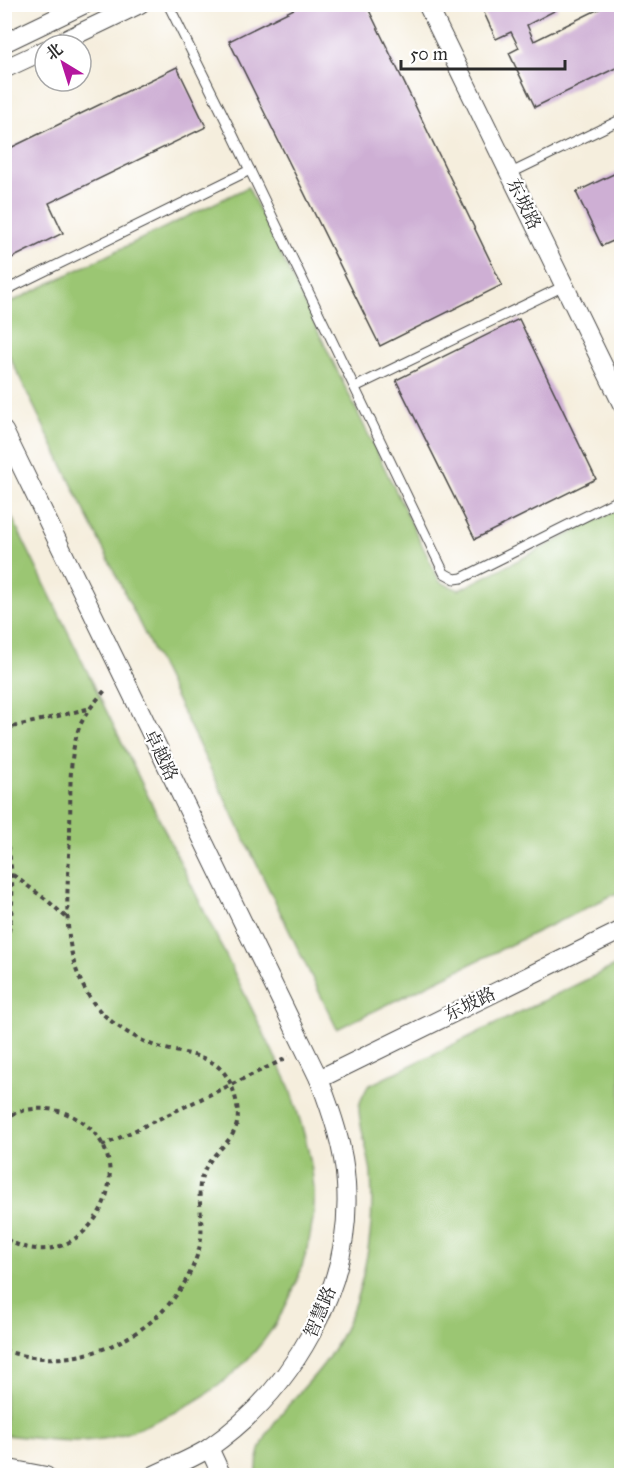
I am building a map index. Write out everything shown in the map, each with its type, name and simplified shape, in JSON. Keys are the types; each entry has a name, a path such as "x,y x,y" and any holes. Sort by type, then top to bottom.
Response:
{"street":[{"path":"4,43 85,4"},
{"path":"81,33 140,4"},
{"name":"东坡路","path":"427,4 621,404"},
{"path":"4,69 33,56"},
{"name":"卓越路","path":"4,431 319,1079"},
{"name":"东坡路","path":"319,1079 621,930"},
{"name":"智慧路","path":"152,1476 209,1448 256,1406 290,1367 318,1323 335,1276 342,1247 346,1185 338,1134 319,1079"},
{"path":"209,1448 222,1476"},
{"path":"4,1468 46,1476"}],"lane":[{"path":"168,4 440,567 449,576 462,578 621,498"},
{"path":"509,174 621,118"},
{"path":"4,291 250,170"},
{"path":"355,387 564,286"}],"path":[{"path":"4,1350 39,1358 94,1353 125,1340 156,1316 170,1302 191,1270 200,1245 203,1222 201,1177 208,1164 230,1141 235,1129 237,1103 231,1085 219,1067 205,1057 168,1050 142,1040 101,1011 77,974 68,920 72,767 77,734 91,708 121,671"},
{"path":"4,729 91,708"},
{"path":"4,829 12,875 12,907 4,954"},
{"path":"12,875 48,901 68,920"},
{"path":"102,1146 304,1050"},
{"path":"4,1119 25,1110 55,1110 83,1122 102,1146 109,1168 109,1192 103,1208 83,1233 55,1246 39,1248 22,1246 4,1238"}],"green space":[{"path":"248,187 440,582 459,590 621,508 621,891 337,1029 5,347 5,305"},
{"path":"4,501 287,1081 308,1149 314,1184 313,1219 306,1253 295,1285 281,1314 264,1340 243,1364 219,1385 191,1404 137,1429 95,1440 61,1441 5,1435"},
{"path":"621,963 621,1475 257,1475 258,1458 271,1428 328,1358 341,1336 359,1290 367,1254 371,1220 371,1174 359,1107 368,1086"}],"building":[{"path":"304,4 366,4 502,285 380,346 229,41"},
{"path":"480,4 555,4 558,9 527,25 534,41 609,4 622,4 622,65 535,107 509,53 519,48 511,32 496,39"},
{"path":"177,67 206,127 49,203 63,233 4,262 4,151"},
{"path":"622,170 622,237 602,246 576,192"},
{"path":"519,319 596,479 475,539 396,380"}]}
